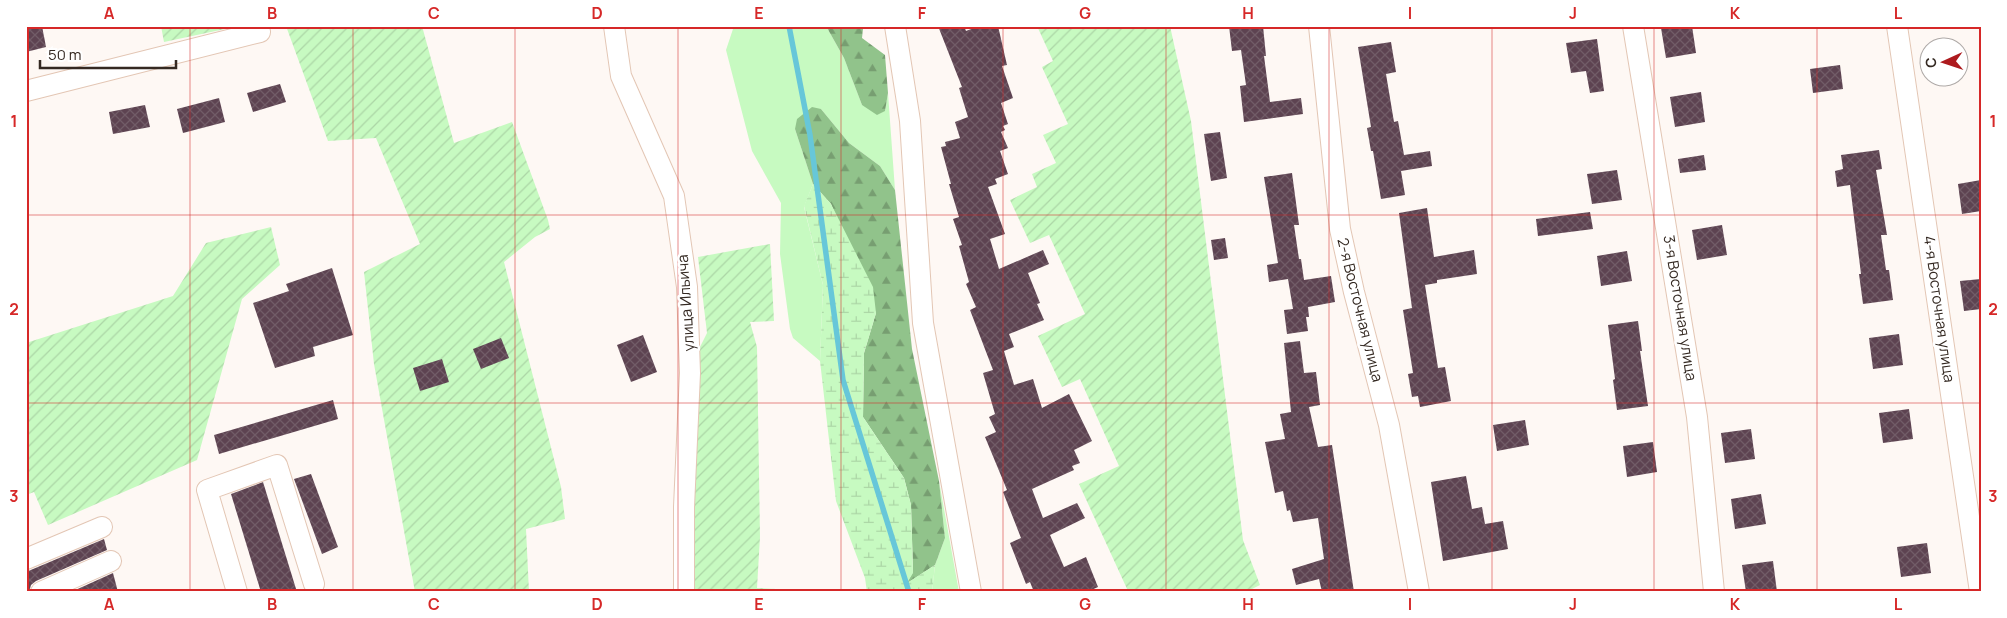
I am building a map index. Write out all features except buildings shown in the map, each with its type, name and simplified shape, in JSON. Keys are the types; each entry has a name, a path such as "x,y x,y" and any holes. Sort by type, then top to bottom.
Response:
{"street":[{"name":"улица Ильича","path":"614,26 620,76 674,196 687,287 690,373 684,507 684,592"},
{"path":"895,26 910,121 923,323 971,592"},
{"name":"2-я Восточная улица","path":"1319,26 1340,229 1354,292 1389,425 1419,592"},
{"name":"3-я Восточная улица","path":"1633,26 1698,417 1714,592"},
{"name":"4-я Восточная улица","path":"1897,26 1980,592"},
{"path":"26,91 260,32"},
{"path":"237,592 207,490 277,465 314,584"},
{"path":"26,558 102,527"},
{"path":"41,592 111,561"}],"green space":[{"path":"161,26 239,26 164,42"},
{"path":"286,26 422,26 454,143 512,122 550,229 535,237 504,262 561,487 565,519 526,529 529,592 415,592 374,364 364,272 420,244 376,138 328,141"},
{"path":"734,26 826,26 844,58 862,105 885,111 888,93 895,190 880,166 849,143 821,109 795,129 813,184 804,207 823,285 820,361 793,338 790,329 780,254 781,203 752,151 726,50"},
{"path":"826,26 868,26 863,29 862,38 885,55 888,93 885,111 877,115 862,105 844,58"},
{"path":"1037,26 1170,26 1191,121 1243,540 1260,585 1246,592 1126,592 1128,591 1079,484 1119,466 1080,379 1062,387 1038,336 1085,314 1049,235 1030,243 1010,200 1037,187 1032,174 1056,163 1043,135 1068,124 1042,67 1053,61"},
{"path":"812,107 821,109 849,143 880,166 895,190 912,349 939,481 945,538 935,565 906,584 913,572 911,505 904,478 863,417 864,353 876,313 831,204 813,184 795,129 797,119"},
{"path":"813,184 831,204 873,287 876,313 864,353 863,417 904,478 911,505 913,573 907,583 935,565 932,592 867,592 865,578 836,501 820,361 823,285 804,206"},
{"path":"271,227 280,265 242,299 197,460 48,525 34,492 26,495 26,343 173,296 206,243"},
{"path":"770,244 774,321 750,322 757,347 760,537 757,588 776,589 776,592 689,592 695,357 707,333 698,257"},
{"path":"939,481 959,592 932,592 935,565 945,538"}],"waterway":[{"path":"789,26 810,135 843,380 909,592"}]}
